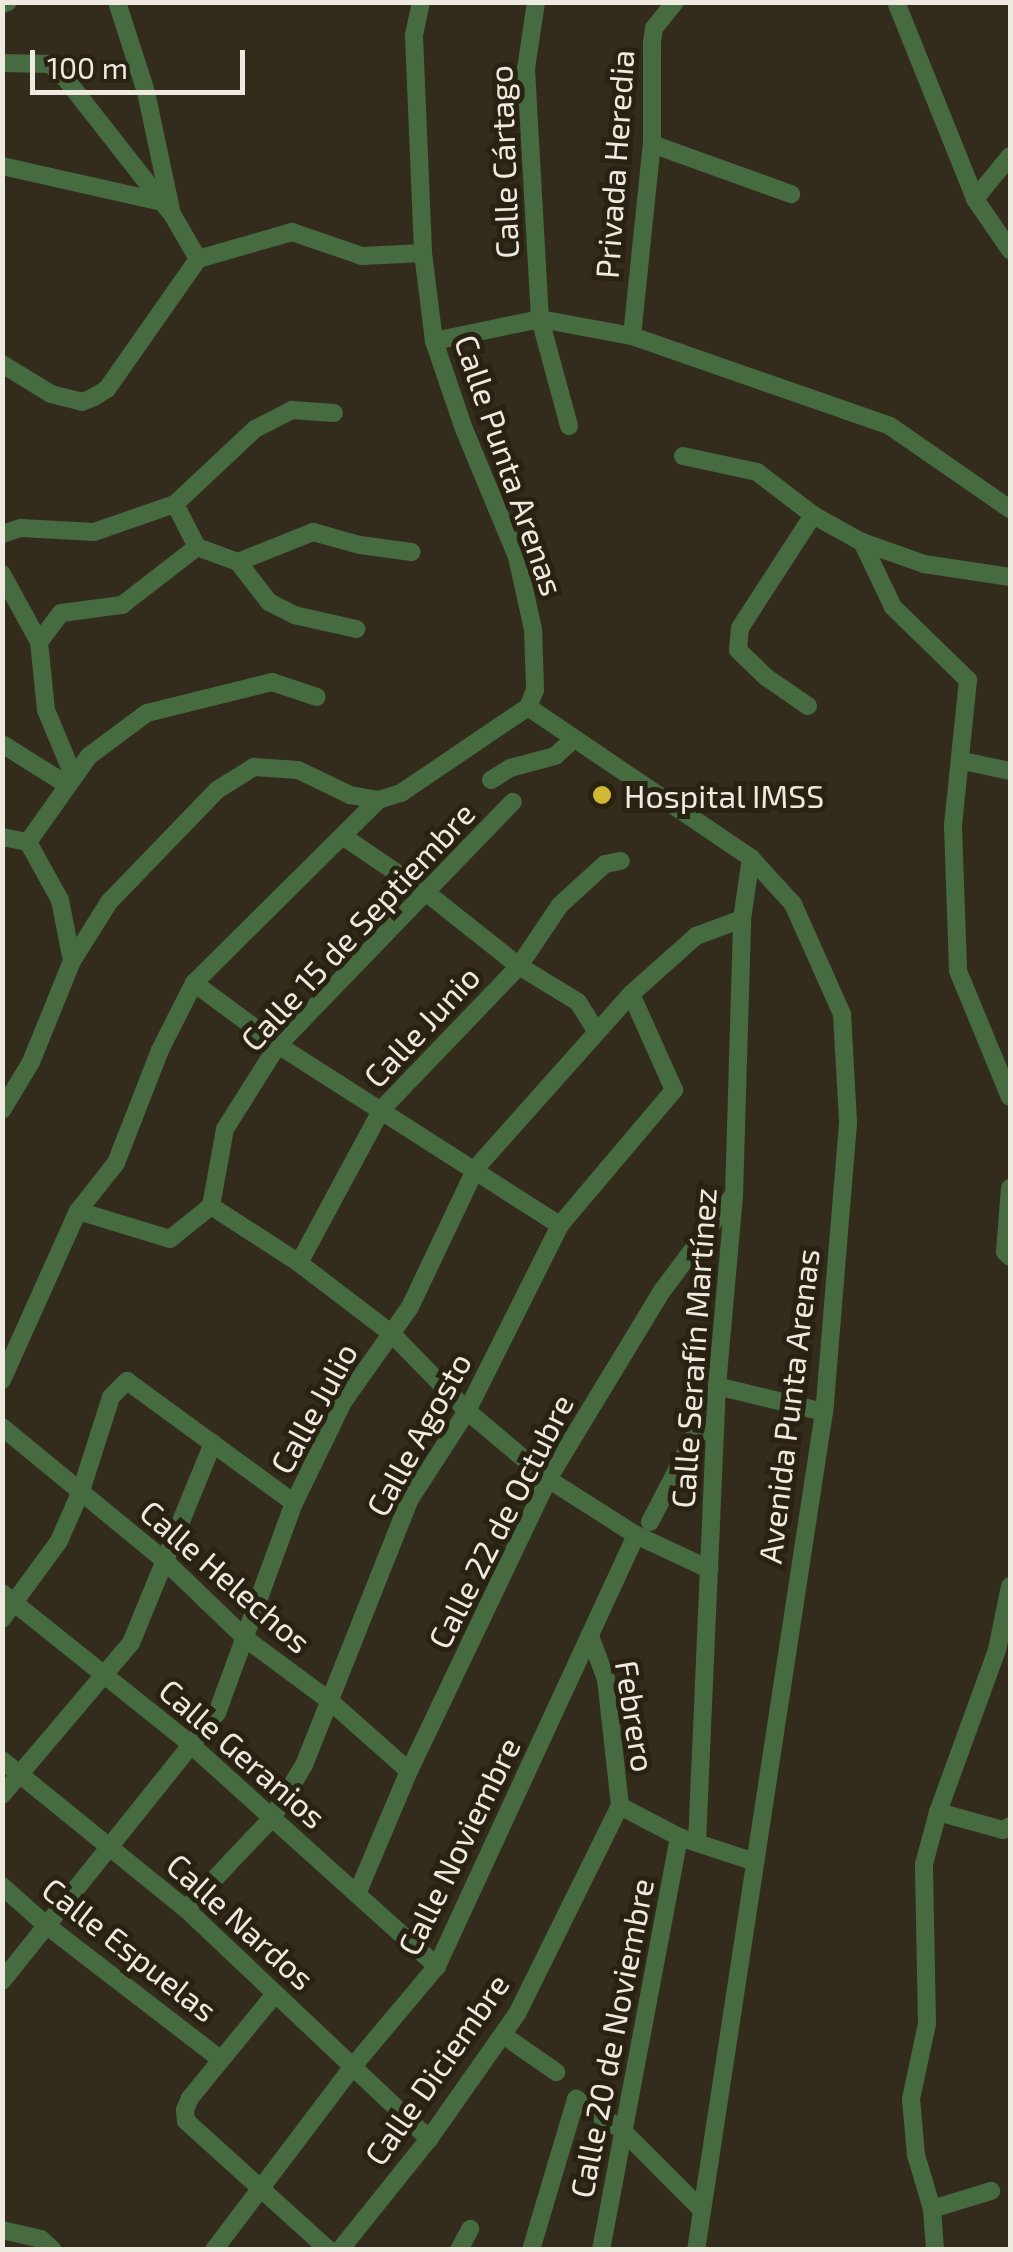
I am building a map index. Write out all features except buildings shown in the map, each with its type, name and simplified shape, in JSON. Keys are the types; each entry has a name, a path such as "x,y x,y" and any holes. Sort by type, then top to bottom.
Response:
{"street":[{"path":"117,2 146,92 167,208"},
{"name":"Calle Punta Arenas","path":"421,2 414,36 423,253 434,341 464,430 516,557 533,629 536,680 528,707"},
{"name":"Calle Cártago","path":"536,2 526,69 540,320 569,426"},
{"name":"Privada Heredia","path":"632,336 652,144 652,42 654,28 674,2"},
{"path":"896,2 976,199 1010,250"},
{"path":"2,63 50,64 65,78 167,208 198,260"},
{"path":"652,144 791,194"},
{"path":"976,199 1010,156"},
{"path":"2,166 167,208"},
{"path":"2,364 51,394 82,402 106,389 198,260 292,232 362,256 423,253"},
{"path":"434,341 540,320 632,336 890,426 1010,509"},
{"path":"2,534 21,528 94,532 176,504 255,429 292,410 334,412"},
{"path":"683,456 757,472 813,515 862,542 924,564 1010,577"},
{"path":"176,504 197,547 238,562 269,602 294,615 356,629"},
{"path":"808,706 766,677 738,650 740,628 813,515"},
{"path":"238,562 313,532 360,546 412,552"},
{"path":"862,542 894,606 968,680 954,826 958,971 1010,1097"},
{"path":"39,642 62,614 122,604 197,547"},
{"path":"2,574 39,642 46,710 70,780"},
{"path":"28,842 89,756 147,713 272,682 317,697"},
{"path":"2,1110 31,1062 72,961 119,891 217,790 254,768 298,770 350,794 378,800 401,793 528,707"},
{"name":"Avenida Punta Arenas","path":"528,707 751,858 793,904 842,1014 848,1123 824,1412 696,2250"},
{"path":"491,780 510,768 554,756 573,740"},
{"path":"2,744 70,780"},
{"path":"963,762 1010,770"},
{"path":"2,1380 78,1211 116,1163 160,1050 194,984 378,800"},
{"name":"Calle 15 de Septiembre","path":"212,1206 225,1130 278,1045 513,802"},
{"path":"344,837 428,894 519,966 578,1002 596,1029"},
{"path":"2,838 28,842"},
{"path":"28,842 60,900 72,961"},
{"name":"Calle Serafín Martínez","path":"688,1840 709,1569 717,1386 734,1196 742,919 751,858"},
{"name":"Calle Junio","path":"299,1263 382,1109 519,966 560,905 605,864 620,861"},
{"name":"Calle Julio","path":"2,1981 217,1712 294,1503 343,1402 419,1290 476,1168 631,994 696,936 742,919"},
{"path":"194,984 278,1045 476,1168 560,1226"},
{"name":"Calle Agosto","path":"186,1909 272,1818 304,1765 410,1499 467,1410 560,1226 674,1090 631,994"},
{"path":"1010,1188 1005,1252 1010,1256"},
{"name":"Calle 22 de Octubre","path":"356,1894 548,1479 662,1291 734,1196"},
{"path":"78,1211 170,1239 212,1206 299,1263 391,1333 467,1410 548,1479 636,1535 709,1569"},
{"path":"7,1605 50,1557 82,1491 112,1397 127,1381 294,1503"},
{"path":"717,1386 824,1412"},
{"path":"650,1522 694,1437 716,1422"},
{"name":"Calle Helechos","path":"2,1428 164,1560 246,1639 331,1702 410,1771"},
{"path":"2,1796 131,1642 214,1443"},
{"name":"Calle Noviembre","path":"214,2250 354,2064 437,1966 636,1535"},
{"path":"936,2250 932,2209 916,2155 910,2099 927,2024 924,1864 938,1812 997,1650 1010,1586"},
{"name":"Calle Geranios","path":"7,1605 104,1672 189,1743 437,1966"},
{"name":"Febrero","path":"590,1636 606,1679 620,1806"},
{"name":"Calle Nardos","path":"2,1760 186,1909 428,2138"},
{"path":"620,1806 688,1840 755,1862"},
{"name":"Calle Diciembre","path":"340,2250 503,2035 566,1920 620,1806"},
{"path":"938,1812 1003,1830 1010,1826"},
{"name":"Calle 20 de Noviembre","path":"601,2250 623,2131 688,1840"},
{"name":"Calle Espuelas","path":"2,1886 46,1925 220,2058"},
{"path":"278,1996 220,2058 190,2098 186,2121 329,2250"},
{"path":"503,2035 556,2072"},
{"path":"531,2250 576,2099 623,2131 701,2209"},
{"path":"932,2209 991,2191"},
{"path":"459,2250 470,2230"},
{"path":"8,2235 41,2246"}],"place":[{"name":"Hospital IMSS","path":"602,795"}]}
